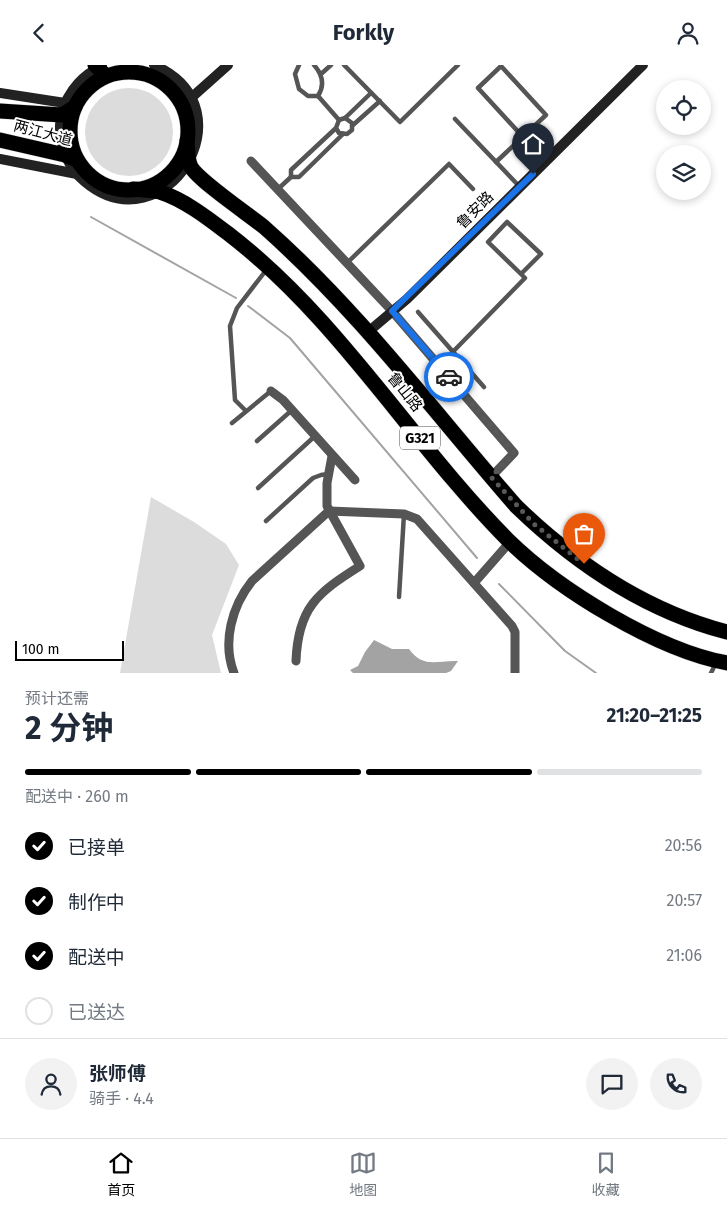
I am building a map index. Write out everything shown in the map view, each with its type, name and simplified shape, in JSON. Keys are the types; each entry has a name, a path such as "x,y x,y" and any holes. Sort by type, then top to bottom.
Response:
{"highway":[{"path":"187,141 180,159 168,174 152,185 133,189 115,188 100,183 73,163 67,108 87,89 101,69 150,76 186,102 187,141 190,162"},
{"name":"两江大道","path":"0,111 67,108"},
{"name":"两江大道","path":"0,140 73,163"},
{"name":"鲁山路","path":"190,162 194,171 268,231 328,288 534,524 596,573 639,599 699,625 727,632"},
{"name":"鲁山路","path":"133,189 157,192 178,201 215,224 268,267 333,333 473,502 510,542 557,581 616,619 719,666"}],"street":[{"path":"0,159 73,163 96,189 116,197 137,197 157,192 174,182 190,162 195,150 198,128 196,113 186,102 174,77 154,65"},
{"path":"186,102 228,65"},
{"name":"鲁安路","path":"368,332 520,187 643,65"},
{"path":"0,93 67,108"},
{"path":"251,161 392,311 514,453 491,477"},
{"path":"271,391 278,395 355,480"},
{"path":"296,661 300,628 307,612 325,589 360,566 329,511 326,501 328,474 332,456"},
{"path":"234,673 229,649 230,630 234,614 243,593 252,581 329,511 404,514 417,519 514,629 514,673"},
{"path":"474,583 510,542"}],"lane":[{"path":"299,65 295,74 299,89 308,96 318,96 339,119"},
{"path":"314,65 321,74 322,86 318,96"},
{"path":"321,74 331,65"},
{"path":"347,66 400,122 458,65"},
{"path":"496,162 523,137 546,115 501,67 478,88 523,137"},
{"path":"345,118 371,93"},
{"path":"278,189 291,177 299,177 342,134 351,132 353,125 380,101"},
{"path":"339,119 350,119 353,125"},
{"path":"291,177 291,170 336,128 339,119"},
{"path":"455,119 520,187"},
{"path":"336,128 342,134"},
{"path":"347,263 449,164 473,189"},
{"path":"439,366 525,277 521,274 488,242 507,222 541,254 521,274"},
{"path":"246,411 235,400 230,326 237,308 268,267"},
{"path":"418,312 484,387"},
{"path":"232,423 271,391"},
{"path":"257,441 292,410"},
{"path":"258,488 315,437"},
{"path":"266,521 312,478 328,474"},
{"path":"399,597 404,514"}],"shaded area":[{"path":"129,88 146,91 160,101 170,115 173,132 170,149 160,163 146,173 129,176 112,173 98,163 88,149 85,132 88,115 98,101 112,91"},
{"path":"151,497 194,522 226,544 239,565 212,635 221,673 120,673"},
{"path":"374,640 392,649 409,649 425,661 458,661 451,671 446,673 353,673 350,670 358,666"}],"waterway":[{"path":"91,217 236,298"},
{"path":"248,306 290,338 477,558"},
{"path":"499,584 565,651 596,673"}],"way so far":[{"path":"449,377 514,453 491,477 534,524 584,564"}],"route":[{"path":"449,377 392,311 407,299 533,174"}]}
